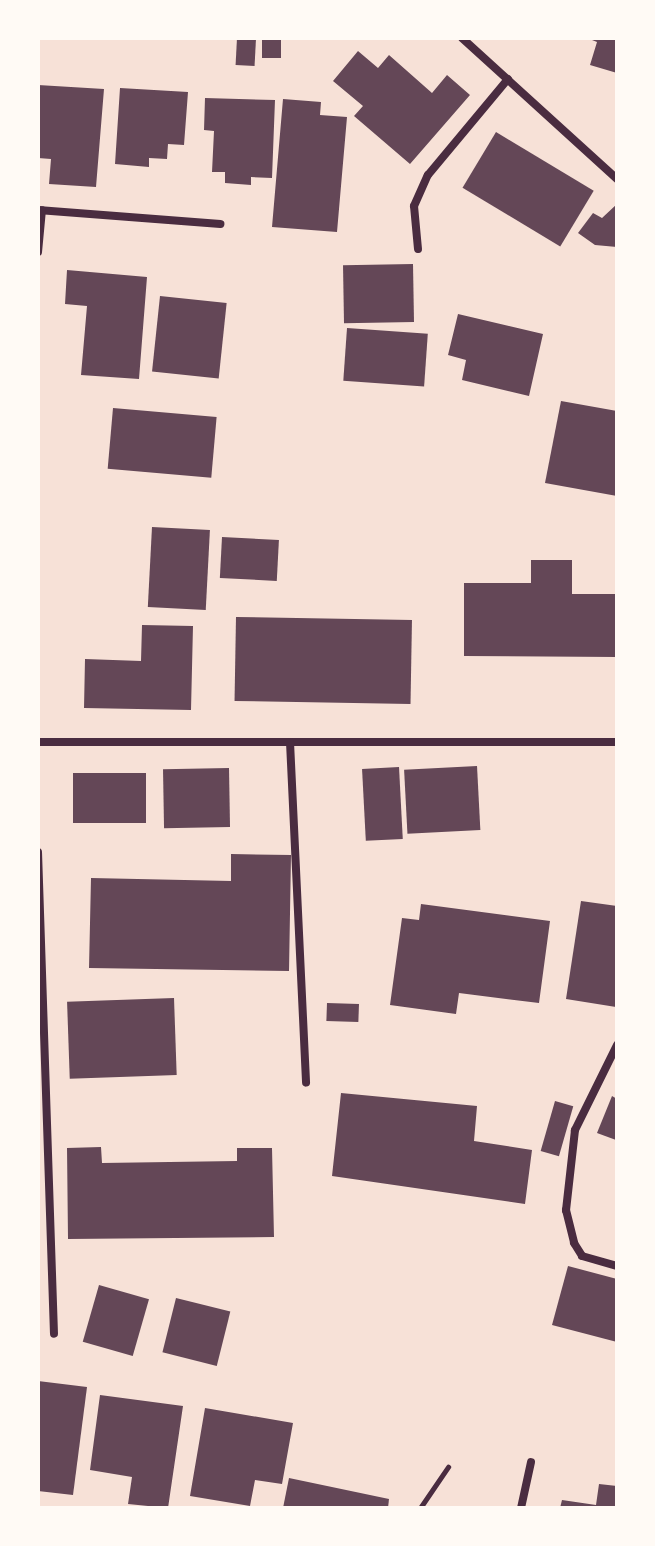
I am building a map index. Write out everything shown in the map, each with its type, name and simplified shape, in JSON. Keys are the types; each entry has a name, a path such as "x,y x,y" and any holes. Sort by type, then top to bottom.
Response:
{"street":[{"path":"462,38 617,179"},
{"path":"418,249 414,206 428,175 508,79"},
{"path":"38,252 40,210 220,224"},
{"path":"38,742 617,742"},
{"path":"290,742 306,1083"},
{"path":"38,852 54,1334"},
{"path":"617,1045 575,1130 566,1210 574,1243 582,1256 617,1266"},
{"path":"521,1508 531,1462"}],"path":[{"path":"420,1508 448,1467"}],"building":[{"path":"237,38 256,39 255,66 236,65"},
{"path":"262,38 281,38 281,58 262,58"},
{"path":"587,38 617,38 617,73 590,65 597,42"},
{"path":"358,51 378,68 389,55 432,93 447,75 470,95 410,164 354,116 363,106 333,81"},
{"path":"38,85 104,89 96,187 49,184 51,159 38,158"},
{"path":"120,88 188,92 184,145 168,144 167,159 149,158 149,167 115,164"},
{"path":"205,98 275,100 272,178 251,177 251,185 225,183 225,172 212,172 214,131 204,130"},
{"path":"283,99 321,102 320,115 347,117 337,232 272,227"},
{"path":"496,132 594,191 560,246 463,188"},
{"path":"617,204 617,247 595,245 578,233 593,213 602,218"},
{"path":"413,264 414,322 344,323 343,265"},
{"path":"67,270 147,277 139,379 81,375 87,306 65,304"},
{"path":"160,296 227,303 219,379 152,372"},
{"path":"458,314 543,334 529,396 462,380 466,360 448,355"},
{"path":"347,328 428,334 424,387 343,381"},
{"path":"561,401 617,411 617,496 545,483"},
{"path":"113,408 217,417 211,478 108,469"},
{"path":"152,527 210,530 206,610 148,607"},
{"path":"222,537 279,540 277,581 220,578"},
{"path":"531,560 572,560 572,594 617,594 617,657 464,656 464,583 531,583"},
{"path":"236,617 412,620 411,704 235,701"},
{"path":"142,625 193,626 191,710 84,708 85,659 141,661"},
{"path":"477,766 480,830 407,834 404,770"},
{"path":"399,767 403,839 366,841 362,769"},
{"path":"229,768 230,827 164,828 163,769"},
{"path":"73,773 146,773 146,823 73,823"},
{"path":"231,854 291,855 289,971 89,968 91,878 231,881"},
{"path":"581,901 617,906 616,1007 566,999"},
{"path":"421,904 550,921 539,1003 459,993 456,1014 390,1005 402,918 419,920"},
{"path":"174,998 177,1075 70,1079 67,1002"},
{"path":"327,1003 359,1004 358,1022 326,1021"},
{"path":"341,1093 477,1106 474,1141 532,1150 525,1204 332,1176"},
{"path":"612,1096 617,1099 616,1140 597,1133"},
{"path":"555,1101 573,1106 559,1156 541,1151"},
{"path":"101,1147 102,1163 237,1161 237,1148 272,1148 274,1237 68,1239 67,1148"},
{"path":"568,1266 617,1279 617,1342 552,1325"},
{"path":"99,1285 149,1299 133,1356 83,1342"},
{"path":"176,1298 230,1312 217,1366 162,1352"},
{"path":"38,1381 87,1387 73,1495 38,1491"},
{"path":"100,1395 183,1406 168,1508 128,1504 132,1477 90,1470"},
{"path":"205,1408 293,1423 282,1484 255,1480 250,1506 190,1496"},
{"path":"289,1478 389,1499 388,1508 283,1508"},
{"path":"599,1484 617,1486 617,1508 560,1508 562,1500 596,1505"}]}
